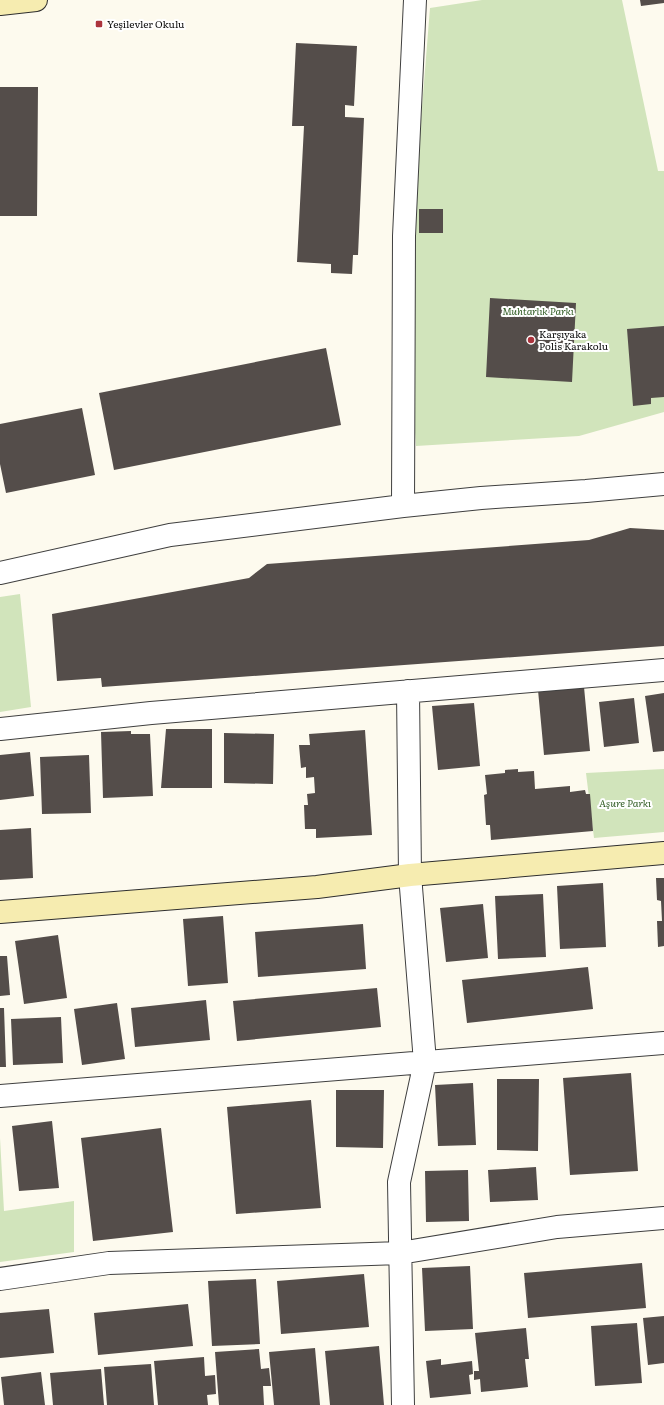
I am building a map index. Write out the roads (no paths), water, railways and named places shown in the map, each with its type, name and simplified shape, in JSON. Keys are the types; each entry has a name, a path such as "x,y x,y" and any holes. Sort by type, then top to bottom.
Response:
{"street":[{"path":"0,4 36,0"},
{"path":"403,506 404,236 415,0"},
{"path":"0,573 170,535 403,506 481,498 664,484"},
{"path":"0,729 151,713 664,670"},
{"path":"403,1405 399,1182 425,1062 410,875 408,691"},
{"path":"0,912 317,887 410,875 664,853"},
{"path":"0,1096 664,1043"},
{"path":"0,1279 109,1263 400,1253 557,1227 664,1218"}],"place":[{"name":"Yeşilevler Okulu","path":"99,24"},
{"name":"Karşıyaka Polis Karakolu","path":"531,340"}],"park label":[{"name":"Muhtarlık Parkı","path":"538,311"},
{"name":"Aşure Parkı","path":"625,803"}]}
